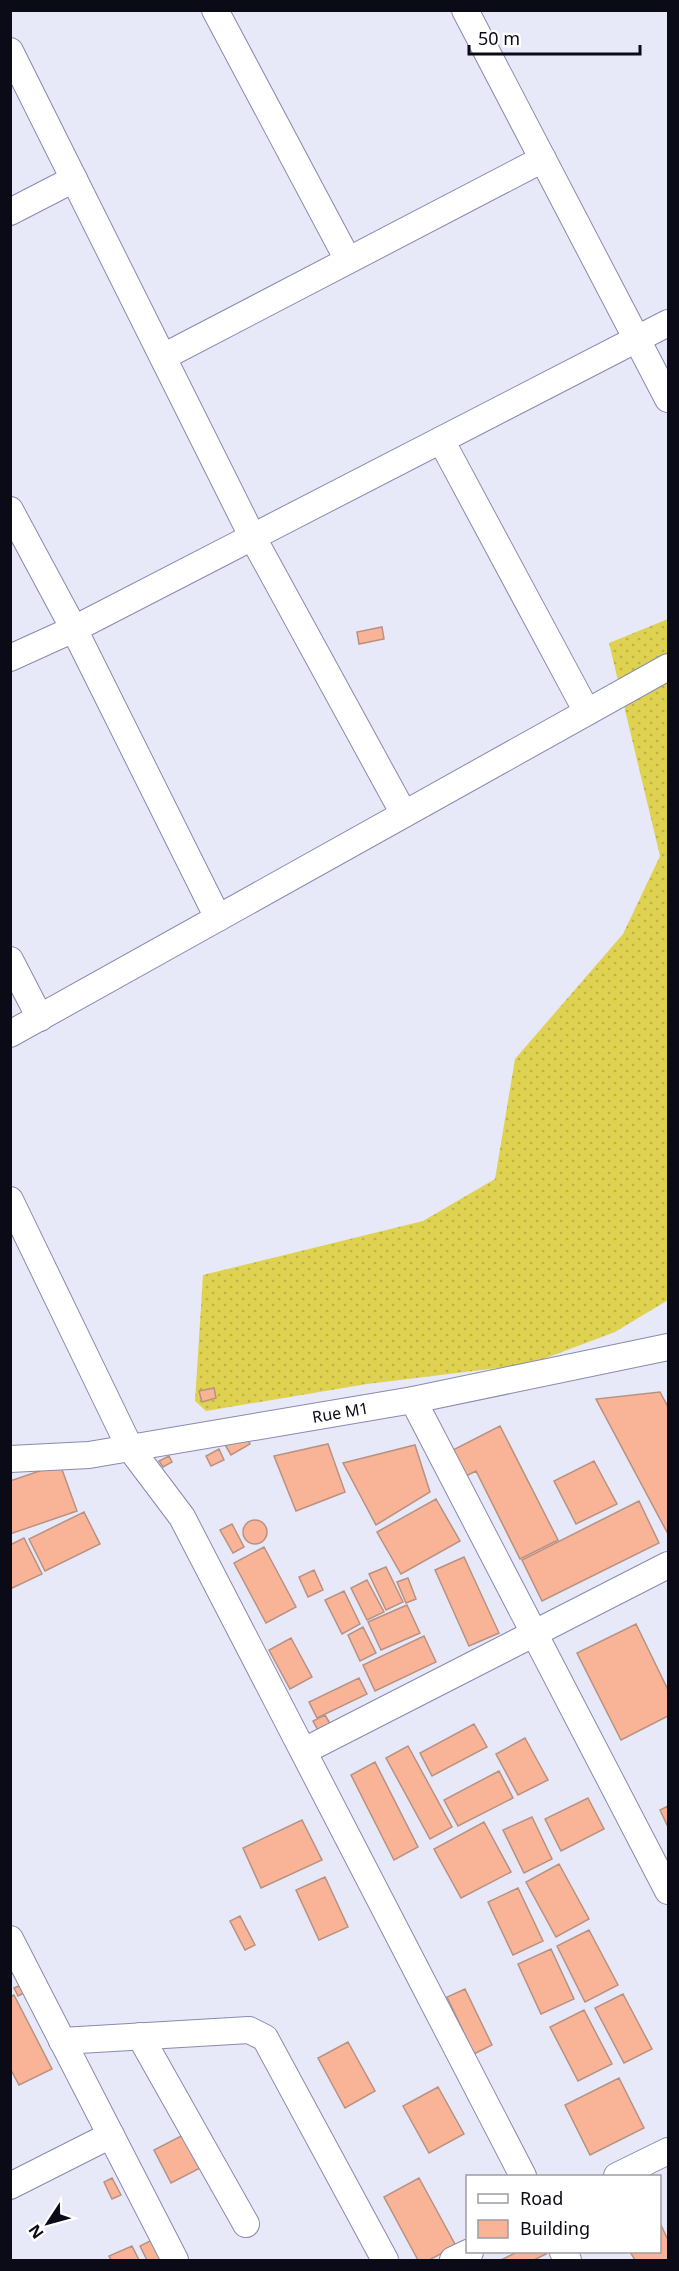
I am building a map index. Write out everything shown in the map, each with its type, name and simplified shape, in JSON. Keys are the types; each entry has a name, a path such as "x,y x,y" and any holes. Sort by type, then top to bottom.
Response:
{"street":[{"path":"215,10 348,260"},
{"path":"465,10 669,399"},
{"path":"10,51 252,536 404,814"},
{"path":"163,357 543,159"},
{"path":"10,212 74,179"},
{"path":"10,658 74,629 669,323"},
{"path":"441,440 587,712"},
{"path":"10,510 74,629 218,918"},
{"path":"10,1034 669,667"},
{"path":"10,960 40,1018"},
{"path":"10,1200 130,1448 182,1517 522,2175"},
{"name":"Rue M1","path":"10,1459 89,1455 413,1400 667,1349"},
{"path":"413,1400 669,1891"},
{"path":"304,1751 669,1565"},
{"path":"10,1939 175,2260"},
{"path":"62,2041 249,2030 265,2038 385,2260"},
{"path":"140,2036 246,2224"},
{"path":"10,2186 111,2134"},
{"path":"619,2175 669,2151"},
{"path":"453,2260 468,2253"}],"shaded area":[{"path":"668,619 668,1300 615,1332 530,1364 367,1384 206,1411 195,1401 203,1275 423,1221 495,1179 515,1059 623,934 660,856 609,643"}],"building":[{"path":"382,627 384,639 359,644 357,632"},
{"path":"214,1388 216,1398 202,1402 199,1391"},
{"path":"660,1392 668,1407 668,1534 596,1399"},
{"path":"500,1426 558,1540 520,1559 476,1471 464,1477 451,1451"},
{"path":"244,1432 250,1444 231,1455 224,1443"},
{"path":"328,1444 345,1492 296,1511 274,1456"},
{"path":"415,1445 430,1492 376,1525 343,1463"},
{"path":"219,1449 224,1460 211,1466 206,1456"},
{"path":"169,1456 172,1462 163,1467 159,1461"},
{"path":"594,1461 617,1504 576,1524 554,1481"},
{"path":"60,1464 77,1511 10,1534 10,1481"},
{"path":"436,1499 460,1541 401,1574 377,1532"},
{"path":"639,1501 659,1543 542,1601 522,1560"},
{"path":"84,1512 100,1544 45,1571 29,1539"},
{"path":"255,1520 260,1521 266,1527 266,1537 260,1543 255,1544 250,1543 244,1537 243,1532 244,1527 250,1521"},
{"path":"232,1524 244,1547 233,1553 220,1530"},
{"path":"24,1538 42,1574 10,1589 10,1545"},
{"path":"264,1547 296,1607 266,1623 234,1563"},
{"path":"464,1557 499,1633 469,1646 435,1570"},
{"path":"386,1567 403,1602 386,1610 369,1574"},
{"path":"314,1570 323,1590 308,1597 299,1577"},
{"path":"408,1578 416,1599 406,1603 397,1582"},
{"path":"367,1580 384,1612 367,1620 351,1588"},
{"path":"344,1591 360,1624 342,1634 325,1600"},
{"path":"407,1605 420,1633 381,1650 368,1622"},
{"path":"636,1624 668,1690 668,1716 621,1740 577,1653"},
{"path":"363,1627 376,1653 360,1661 348,1635"},
{"path":"424,1636 436,1662 375,1691 363,1665"},
{"path":"291,1638 312,1677 290,1689 269,1650"},
{"path":"359,1678 367,1694 317,1718 309,1702"},
{"path":"325,1715 332,1727 320,1734 313,1721"},
{"path":"474,1724 487,1747 432,1776 420,1753"},
{"path":"525,1738 548,1780 518,1795 496,1754"},
{"path":"408,1746 452,1827 430,1839 386,1758"},
{"path":"375,1762 418,1847 394,1860 351,1775"},
{"path":"499,1771 513,1798 458,1826 444,1800"},
{"path":"588,1798 604,1829 561,1851 545,1819"},
{"path":"668,1806 668,1827 660,1810"},
{"path":"532,1817 552,1859 524,1873 503,1830"},
{"path":"302,1820 322,1860 261,1888 243,1848"},
{"path":"484,1822 511,1872 461,1898 434,1849"},
{"path":"559,1864 589,1919 556,1937 526,1882"},
{"path":"325,1877 348,1927 319,1940 296,1890"},
{"path":"518,1888 543,1941 513,1955 488,1902"},
{"path":"240,1916 255,1945 245,1950 230,1921"},
{"path":"589,1930 618,1985 585,2002 557,1946"},
{"path":"551,1949 574,1999 541,2014 518,1964"},
{"path":"21,1985 24,1993 18,1996 14,1988"},
{"path":"465,1989 492,2045 474,2054 447,1997"},
{"path":"623,1994 652,2049 624,2063 595,2008"},
{"path":"14,1995 52,2069 19,2085 10,2068 10,1997"},
{"path":"584,2010 612,2064 578,2081 550,2027"},
{"path":"348,2042 375,2091 345,2108 318,2058"},
{"path":"619,2078 644,2128 590,2155 565,2105"},
{"path":"438,2087 464,2134 429,2153 403,2106"},
{"path":"187,2133 204,2166 171,2183 154,2150"},
{"path":"112,2178 121,2195 112,2199 104,2182"},
{"path":"419,2178 456,2246 429,2260 418,2260 384,2197"},
{"path":"661,2225 668,2240 668,2260 635,2260 631,2253 661,2253"},
{"path":"154,2239 164,2260 147,2260 140,2246"},
{"path":"132,2246 139,2260 111,2260 109,2256"},
{"path":"515,2253 546,2254 534,2260 501,2260"}]}
